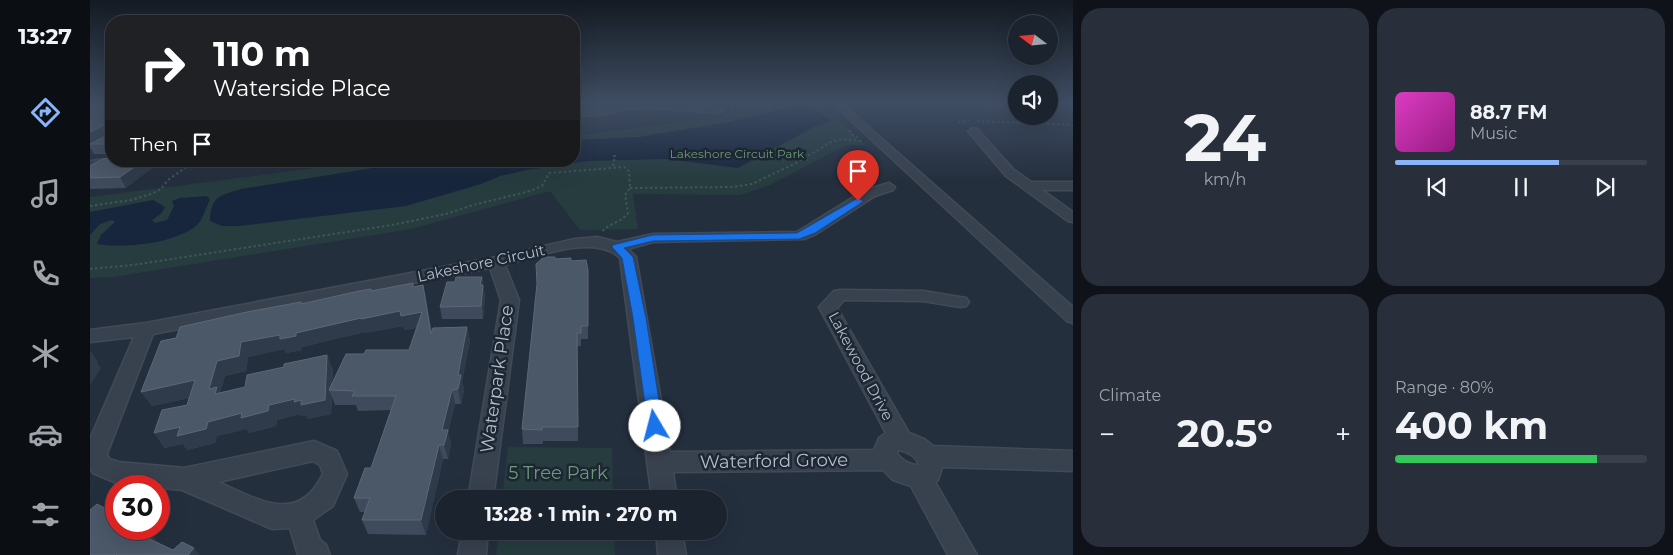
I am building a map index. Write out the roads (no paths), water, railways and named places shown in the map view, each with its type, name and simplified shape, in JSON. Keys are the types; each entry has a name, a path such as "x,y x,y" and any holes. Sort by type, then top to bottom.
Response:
{"street":[{"path":"864,129 1073,317"},
{"path":"876,129 930,180 969,222"},
{"path":"973,131 1004,168 1073,218"},
{"path":"90,165 105,163"},
{"path":"1029,186 1073,186"},
{"name":"Lakeshore Circuit","path":"90,336 146,329 496,262 575,243 608,244 653,238 799,236 870,193 889,187"},
{"path":"608,244 628,257 639,318 664,490"},
{"name":"Waterpark Place","path":"481,490 510,300 496,262"},
{"path":"1013,262 1073,304"},
{"name":"Lakewood Drive","path":"901,440 828,307 840,295 923,296 960,302"},
{"path":"146,329 95,455 101,466 119,473 184,479 314,451 329,458 335,474 324,498 299,515 272,517 184,479"},
{"path":"963,555 924,466 914,444 901,440 888,443 885,448 888,460 904,473 924,466 1073,461"},
{"name":"Waterford Grove","path":"660,462 888,460"},
{"path":"299,515 309,548 316,555"},
{"path":"472,555 474,540"},
{"path":"670,540 672,555"}],"water":[{"path":"688,129 811,129 738,168 666,159 580,162 580,140 639,137"},
{"path":"378,167 547,167 500,176 481,184 406,206 239,226 222,226 210,221 214,202 227,193 241,189"},
{"path":"207,196 210,200 200,222 189,231 178,236 135,245 97,244 101,235 115,222 112,220 100,224 90,235 90,212 153,200 165,207 162,213 152,220 155,223 167,220 174,206 172,201 180,198"}],"park label":[{"name":"Lakeshore Circuit Park","path":"737,153"},
{"name":"5 Tree Park","path":"558,473"}]}
